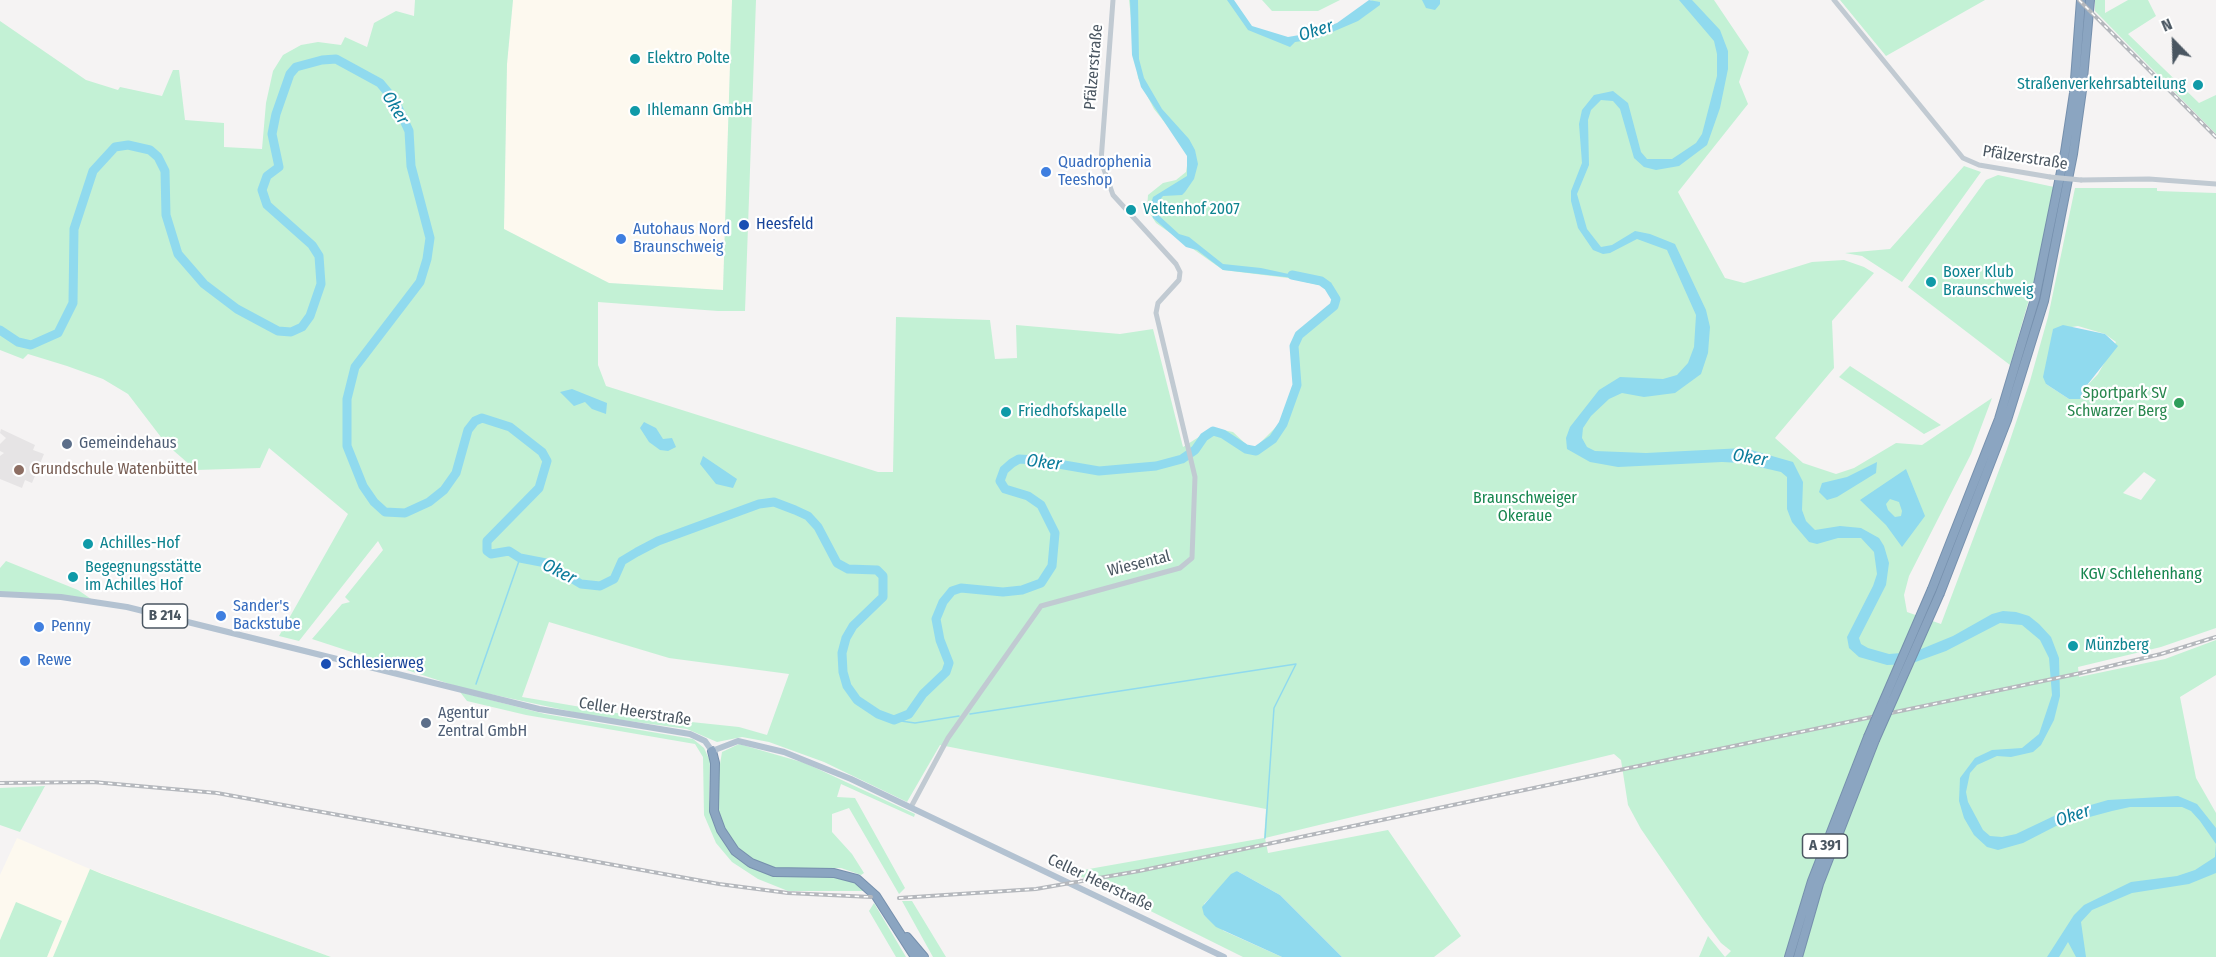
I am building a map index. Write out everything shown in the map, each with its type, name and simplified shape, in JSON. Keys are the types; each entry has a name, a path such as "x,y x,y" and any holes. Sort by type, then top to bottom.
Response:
{"highway":[{"name":"A 391","path":"1790,957 1812,881 1840,804 1936,591 1999,419 2033,310 2065,152 2074,93 2081,0"},
{"name":"A 391","path":"1798,957 1819,884 1848,807 2007,420 2044,301 2073,154 2082,90 2090,0"},
{"path":"712,751 715,763 714,811 721,830 735,851 751,863 774,872 834,873 857,879 876,896 915,957"},
{"path":"896,925 924,957"}],"main road":[{"name":"Celler Heerstraße","path":"0,594 62,597 127,607 530,707 690,734 702,739 712,751 734,742 765,747 825,768 911,807 1224,957"}],"street":[{"name":"Pfälzerstraße","path":"1113,0 1101,136 1101,161 1108,187 1125,211 1176,264 1180,272 1179,280"},
{"name":"Pfälzerstraße","path":"1834,0 1963,158 1979,165 2050,177 2081,180 2171,180 2216,184"},
{"name":"Wiesental","path":"911,807 948,738 1041,606 1049,601 1180,568 1190,562 1194,551 1192,466 1156,314 1158,303 1179,280"}],"shaded area":[{"path":"513,0 732,0 723,290 609,283 504,229 507,64"},
{"path":"1,429 35,445 33,450 44,454 32,483 25,480 22,488 0,479 0,456 4,453 0,451 0,444 6,438 0,433"},
{"path":"17,838 90,869 331,957 0,957 0,875"}],"green space":[{"name":"Braunschweiger Okeraue","path":"415,0 513,0 507,64 504,229 609,283 723,290 732,0 756,0 745,311 598,302 598,365 606,386 878,472 893,472 896,317 990,320 995,359 1017,358 1016,325 1120,334 1153,329 1183,447 1213,428 1233,432 1249,447 1256,447 1278,425 1296,385 1292,346 1300,329 1318,320 1332,306 1334,300 1327,287 1288,278 1223,270 1156,223 1147,209 1148,195 1163,183 1176,180 1186,172 1189,153 1154,109 1138,78 1129,0 1233,0 1251,27 1287,39 1316,33 1345,20 1372,0 1714,0 1749,52 1739,82 1748,104 1678,192 1725,278 1744,283 1812,262 1844,260 1874,273 1832,321 1834,368 1775,438 1803,463 1836,474 1854,468 1896,443 1922,445 1992,398 1971,454 1909,576 1904,595 1907,612 1941,624 2030,381 2048,317 2075,188 2157,188 2157,191 2216,193 2216,628 2161,647 2078,667 2079,677 2165,659 2216,640 2216,675 2180,697 2196,778 2216,813 2216,957 1725,957 1731,951 1721,943 1703,919 1641,829 1628,805 1621,760 1614,754 1265,838 1268,853 1388,830 1461,936 1434,957 1342,957 1280,895 1237,871 1204,904 1204,915 1224,931 1282,957 1243,957 1072,872 1264,838 1266,809 940,745 907,802 824,762 769,742 742,737 717,742 687,729 592,716 462,688 312,639 342,604 350,602 345,597 383,550 378,541 299,641 279,636 348,514 269,448 260,468 196,470 167,445 128,394 103,379 67,366 28,354 23,359 0,350 0,21 86,80 118,90 120,87 162,96 173,70 179,70 185,120 224,123 224,147 262,149 266,103 273,71 283,55 301,45 318,42 341,45 345,37 367,47 374,23 396,11 414,16","holes":["2078,326 2105,334 2116,342 2098,374 2084,389 2069,399 2046,384 2053,330","2144,472 2156,480 2141,500 2123,493","549,622 669,658 789,674 767,735 739,727 634,716 522,697"]},
{"path":"1262,0 1340,0 1318,11 1272,11"},
{"path":"1840,0 1985,0 1886,56"},
{"path":"2095,0 2105,0 2105,13 2128,0 2148,0 2156,16 2128,34 2199,103 2216,95 2216,134 2095,11"},
{"path":"1964,166 1981,172 1902,282 1862,256 1845,253 1890,249"},
{"path":"1998,175 2054,187 2037,272 2010,365 1908,287 1986,180"},
{"path":"1850,366 1941,425 1924,434 1839,377"},
{"path":"6,561 78,590 94,601 0,594 0,568"},
{"path":"460,692 545,714 693,739 704,748 710,761 709,799 714,822 725,844 738,859 772,875 838,876 856,882 865,891 788,891 758,879 732,862 716,843 704,815 703,757 695,744 526,715 467,701"},
{"path":"739,744 805,763 915,814 914,817 841,784 837,797 855,798 905,888 899,894 849,808 832,814 832,832 852,854 864,873 861,875 841,868 780,870 756,863 745,855 724,831 718,816 716,789 722,752"},
{"path":"45,786 20,832 0,825 0,788"},
{"path":"90,869 102,874 331,957 53,957"},
{"path":"902,901 912,901 946,957 933,957"},
{"path":"16,902 62,921 47,957 0,957 0,940"},
{"path":"874,903 906,957 896,957 869,911"},
{"path":"1708,936 1725,957 1699,957"}],"water":[{"path":"1130,0 1138,0 1139,59 1144,78 1162,109 1189,139 1195,150 1198,164 1194,179 1185,192 1182,195 1163,196 1154,207 1156,213 1179,234 1189,237 1223,264 1261,268 1321,281 1223,270 1197,250 1186,247 1153,218 1150,207 1153,197 1187,176 1187,156 1141,87 1132,55"},
{"path":"1227,0 1234,0 1252,26 1288,37 1311,33 1337,23 1369,0 1380,2 1380,5 1358,21 1316,39 1295,42 1290,47 1248,30"},
{"path":"1422,0 1440,0 1440,4 1435,10 1426,8"},
{"path":"1679,0 1692,0 1720,30 1728,51 1728,69 1720,108 1707,145 1679,166 1656,170 1644,167 1634,158 1620,109 1613,101 1601,100 1591,110 1588,120 1589,165 1577,194 1587,229 1601,247 1612,245 1635,231 1675,244 1706,310 1710,327 1708,353 1701,374 1675,393 1644,397 1622,393 1609,399 1591,416 1583,428 1582,438 1587,447 1595,451 1646,453 1744,448 1793,462 1803,482 1802,510 1806,521 1815,530 1840,526 1861,528 1879,538 1884,546 1889,563 1886,585 1859,638 1861,644 1868,648 1889,654 1914,652 1953,636 1992,614 2003,611 2029,616 2039,624 2051,637 2059,658 2060,696 2054,720 2041,745 2033,752 2011,757 1997,756 1977,765 1970,773 1966,792 1968,802 1983,830 1990,836 2002,837 2016,834 2056,815 2108,800 2178,796 2197,804 2216,828 2216,844 2191,811 2182,807 2130,807 2056,826 2023,843 1998,850 1987,847 1974,835 1964,818 1959,801 1960,778 1975,758 1992,750 2022,748 2039,734 2052,695 2049,658 2040,640 2022,625 2000,623 1946,651 1910,664 1887,665 1859,657 1849,648 1847,637 1877,574 1874,552 1861,538 1838,538 1817,544 1809,542 1792,522 1787,509 1787,477 1781,472 1742,463 1722,462 1618,467 1590,462 1567,449 1566,438 1570,427 1599,390 1620,377 1663,379 1677,375 1688,363 1694,347 1696,315 1667,250 1637,239 1610,253 1603,254 1593,250 1578,228 1571,201 1571,191 1582,163 1579,124 1582,110 1594,95 1613,91 1628,103 1641,152 1647,159 1672,159 1696,143 1702,134 1717,76 1717,54 1714,41"},
{"path":"2063,325 2105,334 2118,346 2084,389 2080,399 2069,399 2046,384 2043,377 2053,329"},
{"path":"572,389 607,403 606,414 592,409 585,402 574,406 560,392"},
{"path":"644,422 656,428 663,439 672,438 676,447 668,451 660,450 649,442 640,428"},
{"path":"703,456 737,479 733,488 716,484 700,464"},
{"path":"1877,462 1876,473 1837,497 1827,500 1819,492 1822,483 1847,477"},
{"path":"1906,469 1925,516 1902,547 1886,525 1860,500","holes":["1890,499 1899,502 1901,516 1895,517 1886,504"]},
{"path":"2216,844 2216,873 2189,884 2132,893 2092,910 2081,922 2086,957 2076,957 2068,942 2059,957 2047,957 2074,915 2084,905 2131,882 2177,876 2195,870 2215,857"},
{"path":"1237,871 1280,895 1342,957 1282,957 1216,927 1204,915 1202,907 1231,874"}],"waterway":[{"name":"Oker","path":"0,330 18,342 31,345 58,333 73,303 74,229 93,171 115,147 128,145 150,150 158,157 165,171 166,215 178,254 204,284 237,309 278,331 291,332 302,327 310,316 321,284 319,256 312,245 267,205 262,190 267,176 279,167 272,134 276,114 290,74 296,67 336,59 380,83 395,101 409,131 411,166 430,238 420,282 355,367 347,399 347,446 363,486 374,502 385,512 405,513 429,502 444,490 456,473 468,430 475,421 482,418 510,427 542,452 547,461 539,488 487,541 487,551 491,554 509,551 520,558 546,563 581,584 600,586 614,579 622,561 658,541 759,504 774,502 795,510 808,516 818,527 837,563 848,569 877,570 883,576 883,597 853,626 846,638 842,653 843,672 847,686 857,700 878,714 894,720 909,714 923,694 946,672 949,663 940,640 936,619 943,602 952,591 961,588 1003,592 1022,590 1041,583 1052,566 1055,533 1041,505 1028,496 1005,489 1000,481 1004,470 1012,463 1019,459 1035,460 1099,471 1156,466 1182,459 1195,450 1204,437 1213,431 1223,434 1246,449 1256,451 1273,439 1283,424 1297,385 1294,346 1299,335 1334,306 1336,299 1328,286 1321,281 1292,275"},
{"path":"476,684 520,558"},
{"path":"970,714 1296,664 1274,708 1265,838"},
{"path":"894,720 915,723 959,716"}],"railway":[{"path":"2079,0 2216,137"},
{"path":"899,898 1036,889 1139,871 2081,673 2161,654 2216,637"},
{"path":"0,783 93,782 217,793 719,884 788,893 871,897"}],"place":[{"name":"Elektro Polte","path":"635,59"},
{"name":"Straßenverkehrsabteilung","path":"2198,85"},
{"name":"Ihlemann GmbH","path":"635,111"},
{"name":"Quadrophenia Teeshop","path":"1046,172"},
{"name":"Veltenhof 2007","path":"1131,210"},
{"name":"Heesfeld","path":"744,225"},
{"name":"Autohaus Nord Braunschweig","path":"621,239"},
{"name":"Boxer Klub Braunschweig","path":"1931,282"},
{"name":"Sportpark SV Schwarzer Berg","path":"2179,403"},
{"name":"Friedhofskapelle","path":"1006,412"},
{"name":"Gemeindehaus","path":"67,444"},
{"name":"Grundschule Watenbüttel","path":"19,470"},
{"name":"Achilles-Hof","path":"88,544"},
{"name":"Begegnungsstätte im Achilles Hof","path":"73,577"},
{"name":"Sander's Backstube","path":"221,616"},
{"name":"Penny","path":"39,627"},
{"name":"Münzberg","path":"2073,646"},
{"name":"Rewe","path":"25,661"},
{"name":"Schlesierweg","path":"326,664"},
{"name":"Agentur Zentral GmbH","path":"426,723"}],"park label":[{"name":"KGV Schlehenhang","path":"2141,575"}]}
